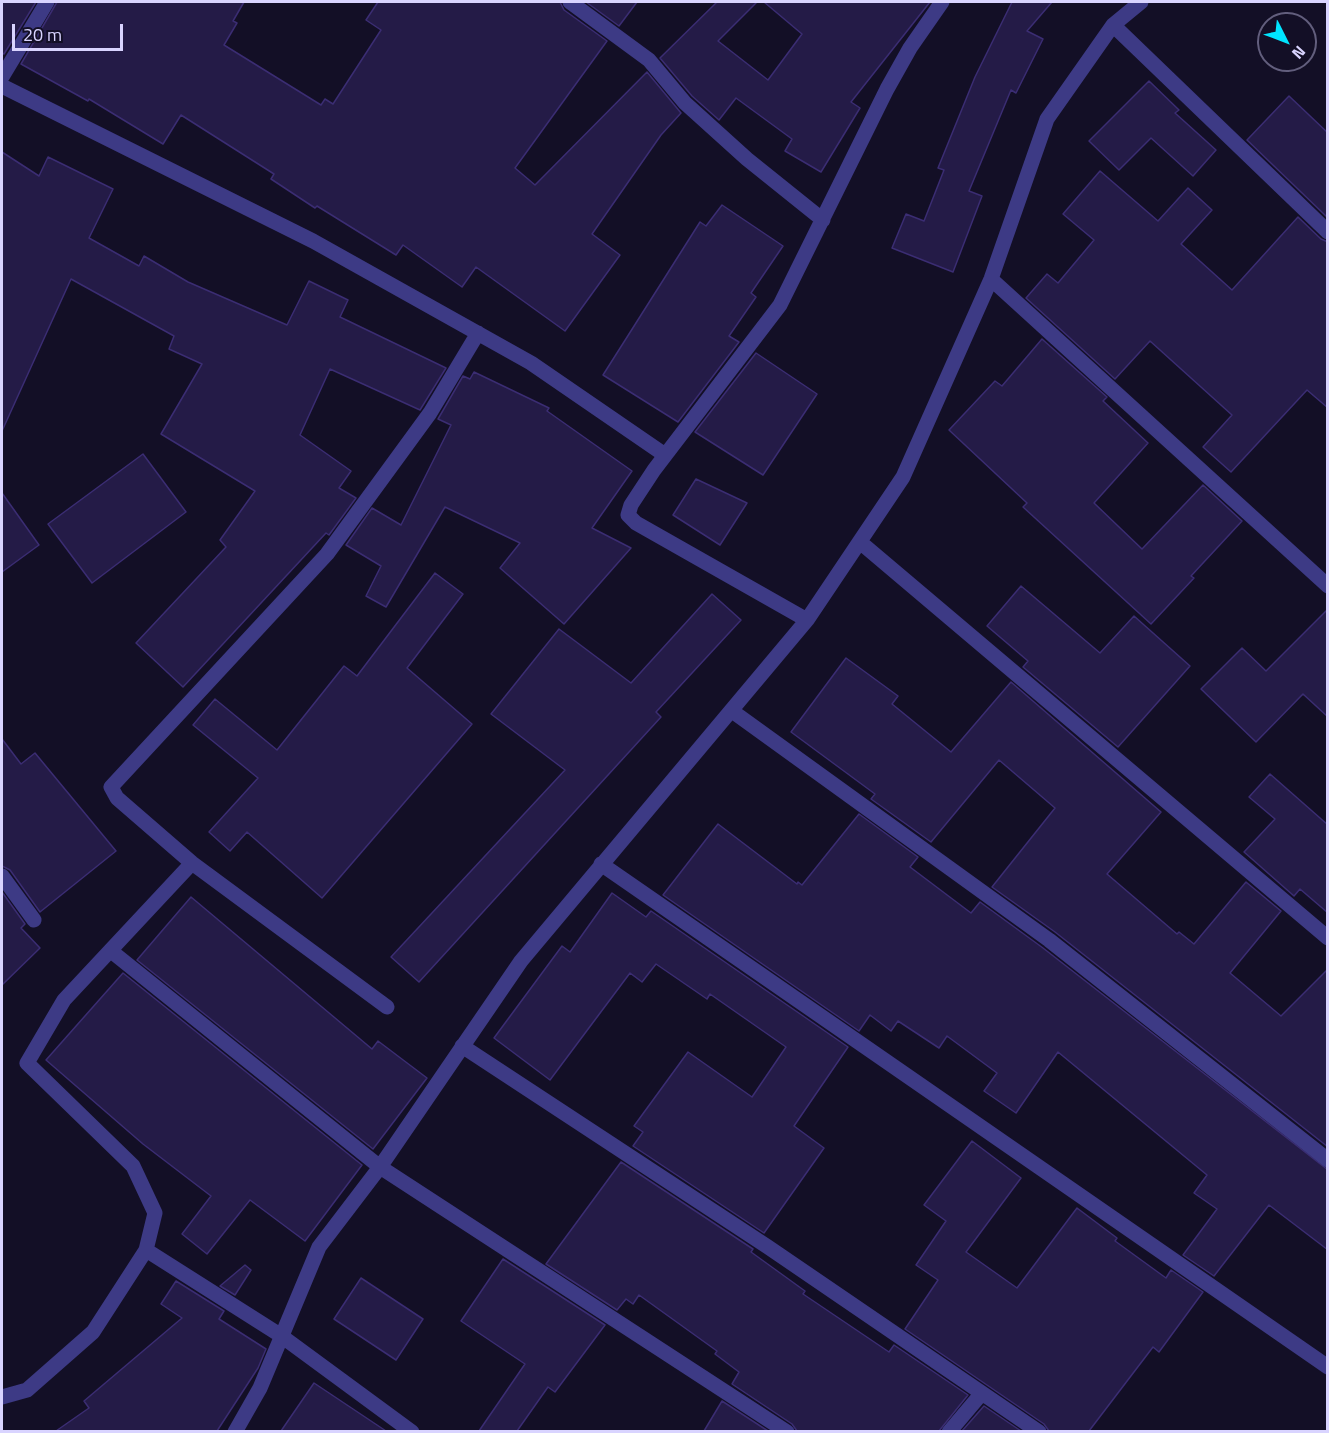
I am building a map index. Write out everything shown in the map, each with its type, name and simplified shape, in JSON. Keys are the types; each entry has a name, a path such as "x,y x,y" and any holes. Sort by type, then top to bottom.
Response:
{"street":[{"path":"2,77 47,2"},
{"path":"570,2 650,60 685,103 747,159 823,220"},
{"path":"807,620 636,523 628,515 631,505 664,455 780,305 887,89 910,48 942,2"},
{"path":"235,1431 260,1388 280,1335 319,1247 380,1167 521,961 807,620 903,477 990,279 1047,119 1113,25 1141,2"},
{"path":"1113,25 1328,232"},
{"path":"2,86 313,241 531,363 664,455"},
{"path":"990,279 1328,586"},
{"path":"387,1007 192,863 117,798 111,787 327,554 430,413 478,333"},
{"path":"860,542 1328,938"},
{"path":"732,711 1049,940 1328,1160"},
{"path":"2,1397 27,1390 93,1332 146,1250 155,1213 133,1166 27,1063 64,1000 192,863"},
{"path":"601,864 1328,1367"},
{"path":"2,876 34,920"},
{"path":"111,951 380,1167 787,1431"},
{"path":"462,1046 768,1247 1039,1431"},
{"path":"146,1250 280,1335 412,1431"},
{"path":"949,1431 982,1393"}],"building":[{"path":"2,2 36,2 4,54 2,53"},
{"path":"57,2 244,2 233,21 237,23 224,45 321,105 325,99 333,104 381,30 366,20 378,2 560,2 564,10 607,41 515,168 535,185 647,72 681,113 661,135 592,234 620,255 565,331 476,267 462,287 403,245 396,255 317,206 315,208 271,179 274,174 181,115 163,144 89,99 88,101 21,64"},
{"path":"586,2 637,2 619,26"},
{"path":"717,2 757,2 718,41 768,80 802,34 764,2 930,2 851,102 860,108 821,172 785,151 792,139 736,98 719,120 692,96 660,58"},
{"path":"1012,2 1052,2 1027,31 1043,39 1016,93 1011,90 969,191 982,196 953,272 892,248 906,214 924,221 944,170 938,168 975,77"},
{"path":"1149,81 1179,110 1175,113 1216,150 1193,176 1151,138 1119,170 1089,141"},
{"path":"1289,96 1328,133 1328,218 1247,140"},
{"path":"2,152 39,176 48,157 113,189 89,238 139,266 144,256 188,282 287,325 309,281 348,300 340,317 446,368 420,410 330,369 300,435 351,471 339,488 356,498 329,535 326,533 183,687 136,643 226,547 220,540 255,491 161,434 202,364 169,349 174,336 71,279 2,431"},
{"path":"1100,171 1158,221 1188,188 1212,210 1181,244 1232,290 1298,217 1321,239 1328,242 1328,408 1307,390 1231,472 1203,447 1232,415 1150,341 1115,379 1026,298 1047,274 1058,283 1094,240 1063,214"},
{"path":"722,205 783,246 751,293 756,297 729,336 739,342 678,422 603,375 700,222 706,226"},
{"path":"1042,339 1107,397 1103,401 1148,443 1094,503 1142,549 1203,485 1242,521 1191,576 1194,578 1151,624 1023,507 1027,503 949,430 995,381 1002,386"},
{"path":"756,353 817,394 763,475 695,432"},
{"path":"474,372 549,408 547,411 632,471 592,528 631,548 564,624 500,568 520,543 445,507 386,607 366,596 381,566 346,545 372,508 401,525 451,425 438,419 463,376 470,379"},
{"path":"143,454 186,512 92,583 48,524"},
{"path":"696,479 747,503 720,545 673,515"},
{"path":"2,493 39,545 2,572"},
{"path":"435,573 463,594 407,668 472,724 322,898 247,832 230,851 209,832 258,778 193,725 215,699 277,750 344,666 357,676"},
{"path":"1021,586 1100,653 1134,616 1190,666 1118,747 1023,667 1028,661 987,626"},
{"path":"712,594 741,620 656,712 661,717 419,982 391,957 565,770 491,714 559,629 631,683"},
{"path":"1328,609 1328,717 1303,694 1256,742 1201,689 1242,648 1266,671"},
{"path":"846,658 898,696 892,704 951,752 1011,682 1161,812 1107,874 1177,934 1179,932 1194,944 1246,882 1281,911 1230,973 1281,1016 1328,969 1328,1147 1055,932 992,887 1055,808 999,760 931,842 871,799 875,794 791,732"},
{"path":"2,739 21,764 35,753 116,851 40,912 10,870 2,866"},
{"path":"1270,774 1328,825 1328,913 1300,889 1294,896 1244,852 1275,819 1249,797"},
{"path":"859,814 918,857 910,867 971,913 980,902 1043,948 1328,1170 1328,1250 1269,1205 1214,1276 1183,1255 1217,1209 1194,1193 1207,1175 1058,1052 1016,1113 984,1091 997,1073 947,1036 939,1048 898,1021 891,1031 870,1015 859,1031 663,895 718,824 797,884 798,882 802,885"},
{"path":"2,892 25,924 21,928 40,948 2,985"},
{"path":"612,893 646,917 651,911 848,1047 794,1126 824,1148 764,1233 633,1146 643,1132 634,1126 688,1052 752,1097 786,1047 710,994 707,999 656,964 642,982 630,973 550,1080 494,1038 562,946 570,952"},
{"path":"191,897 372,1049 378,1041 427,1078 373,1149 137,960"},
{"path":"123,973 362,1165 305,1241 250,1200 207,1254 182,1234 211,1196 143,1144 46,1060"},
{"path":"972,1141 1021,1178 966,1252 1017,1288 1077,1208 1117,1238 1115,1241 1166,1278 1171,1270 1203,1292 1159,1352 1153,1347 1089,1431 1049,1431 1044,1424 905,1329 938,1280 916,1265 946,1221 924,1205"},
{"path":"621,1162 753,1249 751,1252 805,1291 803,1294 889,1352 894,1345 968,1395 939,1431 797,1431 792,1424 732,1384 739,1372 715,1354 717,1351 639,1295 633,1304 626,1299 617,1310 546,1264"},
{"path":"503,1259 605,1325 555,1392 548,1387 517,1431 479,1431 525,1364 461,1321"},
{"path":"245,1265 251,1270 235,1295 220,1286"},
{"path":"361,1278 423,1319 396,1360 334,1319"},
{"path":"176,1281 224,1311 219,1319 266,1349 258,1368 217,1431 56,1431 89,1408 84,1401 182,1318 161,1304"},
{"path":"314,1383 386,1431 281,1431"},
{"path":"722,1401 768,1431 704,1431"},
{"path":"984,1406 1021,1431 962,1431"}]}
